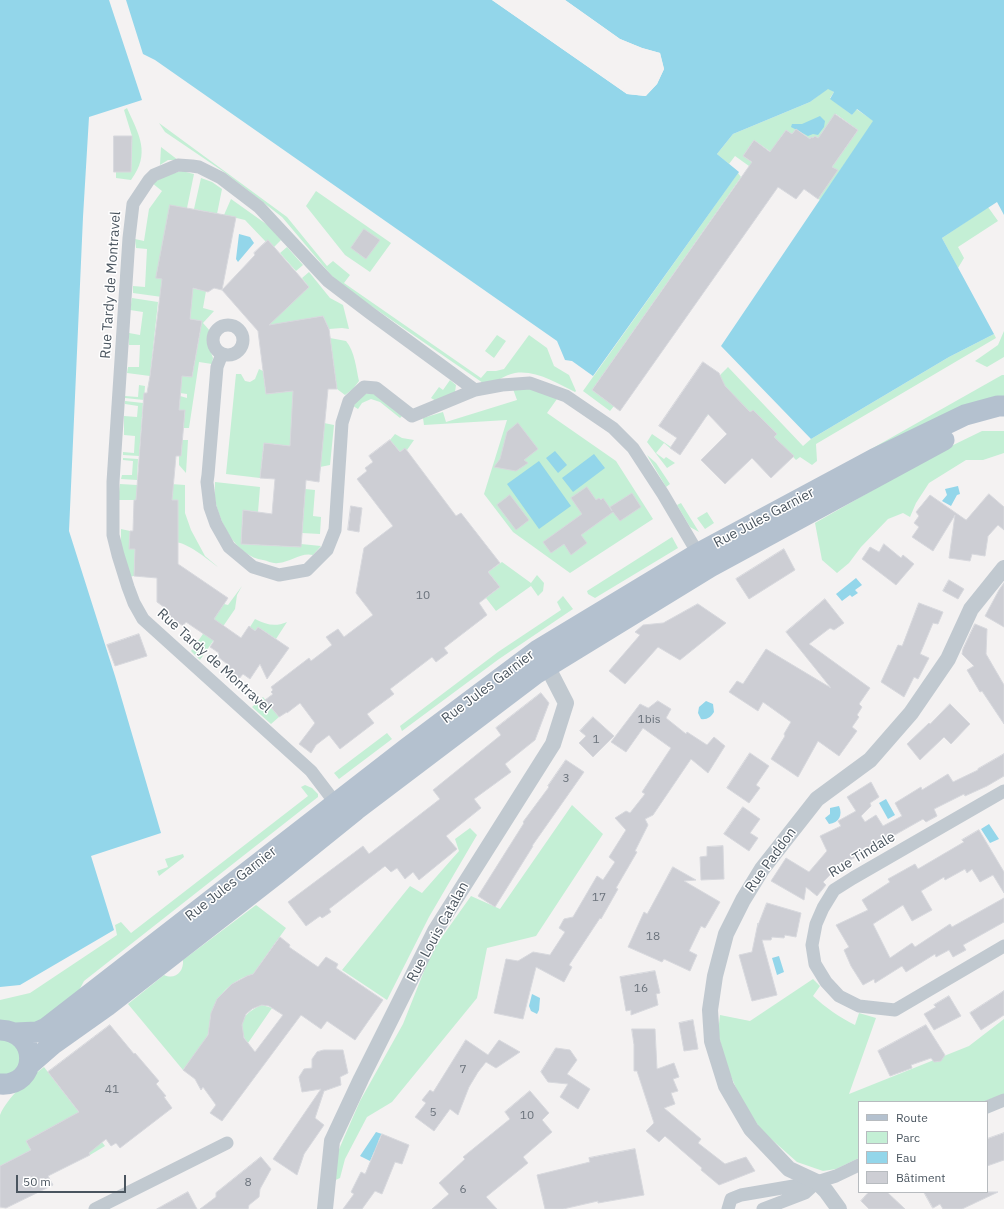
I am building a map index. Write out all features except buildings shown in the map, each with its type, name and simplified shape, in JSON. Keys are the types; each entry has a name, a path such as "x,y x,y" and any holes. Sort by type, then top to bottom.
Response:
{"main road":[{"name":"Rue Jules Garnier","path":"7,1031 37,1032 46,1028 336,803 538,650 697,554 874,459 965,415 998,406 1004,406"},
{"name":"Rue Jules Garnier","path":"2,1087 20,1079 29,1065 52,1045 107,1006 290,864 356,810 537,673 548,668 710,567 889,469 976,424 1004,418"},
{"path":"7,1031 22,1038 28,1046 30,1055 29,1065"}],"street":[{"name":"Rue Tardy de Montravel","path":"336,803 311,771 143,619 134,603 128,587 113,535 112,501 129,238 133,204 154,175 178,165 199,167 221,178 259,207 328,281 370,314 475,390"},
{"path":"222,354 217,367 208,467 207,482 210,507 216,524 229,547 253,567 279,575 307,570 327,550 334,530 342,423 349,401 364,387 376,388 412,416 475,390 502,385 530,383 566,396 613,428 633,448 663,494 697,554 696,568 640,602 632,615"},
{"path":"697,554 708,559 757,534 767,536"},
{"name":"Rue Paddon","path":"817,1182 790,1169 751,1129 726,1086 712,1041 710,1010 715,976 726,934 743,900 762,869 817,799 870,760 911,713 948,659 971,609 1004,568"},
{"path":"548,668 548,660 552,648 623,609 634,592"},
{"path":"460,708 475,704 532,662 540,661 548,668"},
{"name":"Rue Louis Catalan","path":"325,1209 332,1141 361,1079 435,931 553,744 566,703 548,668"},
{"name":"Rue Tindale","path":"1004,791 834,890 823,908 816,924 812,945 815,964 826,982 840,996 859,1006 895,1010 1004,946"},
{"path":"336,803 342,811 349,806 356,810"},
{"path":"290,864 294,849 335,816 336,803"},
{"path":"988,1107 1004,1100"},
{"path":"95,1209 227,1143"},
{"path":"728,1209 731,1199 741,1195 817,1182 836,1176 858,1165"},
{"path":"763,1209 805,1193 817,1182"},
{"path":"817,1182 826,1191 839,1209"}],"green space":[{"path":"828,88 834,92 830,98 852,115 856,109 874,121 820,200 818,199 837,170 832,167 858,130 836,114 821,134 824,142 815,136 813,138 811,137 810,139 796,129 792,134 786,130 778,141 778,157 754,140 743,156 777,180 763,176 735,156 729,164 717,154 733,134 810,102"},
{"path":"127,108 136,127 142,152 137,170 131,180 116,178 116,172 131,172 132,136 124,110"},
{"path":"159,123 287,217 327,266 333,261 350,275 344,283 481,378 487,371 504,369 529,335 547,348 554,366 569,375 576,391 575,392 553,381 531,373 515,373 492,382 483,383 345,288 331,275 282,217 224,172 165,132"},
{"path":"161,147 178,160 168,160 160,165"},
{"path":"182,171 194,174 187,208 189,284 191,288 206,291 203,308 214,311 203,323 210,331 207,341 213,358 212,364 199,362 189,428 183,428 185,410 179,410 180,396 187,398 187,394 173,392 180,375 192,377 202,321 190,319 191,301 133,293 133,286 145,287 147,249 136,248 135,239 144,241 149,209 162,191 152,183 170,174"},
{"path":"738,173 741,177 592,390 614,406 610,411 583,391"},
{"path":"201,178 212,182 222,189 217,214 194,209"},
{"path":"316,191 391,243 370,272 345,255 306,206"},
{"path":"231,199 269,226 281,240 274,247 268,240 266,242 245,220 224,215"},
{"path":"988,207 998,221 958,247 964,258 958,268 942,238"},
{"path":"287,247 303,265 296,271 280,253"},
{"path":"309,272 330,298 343,305 349,329 329,329 323,316 258,328 289,305 309,287 302,278"},
{"path":"132,298 158,302 150,376 127,373 128,367 139,367 140,345 129,345 129,333 140,335 143,312 130,310"},
{"path":"1004,331 1004,357 987,367 975,361 998,345"},
{"path":"994,334 996,338 816,444 817,461 812,465 800,457 796,460 774,437 777,434 753,410 750,412 731,393 706,417 696,410 721,374 728,367 803,446 811,439 949,357"},
{"path":"497,335 506,341 494,358 485,351"},
{"path":"330,338 346,341 355,360 359,381 353,389 345,395 337,389"},
{"path":"259,369 263,371 266,394 291,391 306,386 290,446 264,443 260,478 226,474 236,374 241,374 245,381 250,382 255,379"},
{"path":"1004,375 1004,397 710,540"},
{"path":"450,380 456,385 455,392 436,401 431,398 439,387 443,390"},
{"path":"139,385 145,386 144,400 125,398 125,396 138,397"},
{"path":"528,387 557,399 547,413 616,461 653,519 570,573 513,532 484,494 507,420 424,425 423,418 443,412 446,422 517,400 513,389"},
{"path":"372,393 380,397 403,415 400,418 380,402 371,399 362,403 358,409 353,406 363,394"},
{"path":"125,401 143,403 139,456 123,455 123,452 134,453 135,436 124,435 124,416 137,417 138,406 125,404"},
{"path":"324,423 334,425 330,465 320,467"},
{"path":"982,431 1004,431 1004,453 983,460 966,460 929,483 916,503 910,517 903,513 888,519 861,547 849,563 837,573 822,560 815,523 943,450"},
{"path":"395,434 402,438 414,440 407,450 405,448 400,452 390,440"},
{"path":"652,434 671,447 670,448 664,443 656,453 664,459 666,457 675,463 667,468 647,442"},
{"path":"182,440 188,440 186,473 179,465"},
{"path":"647,455 656,463 670,484 666,487"},
{"path":"123,458 138,459 137,480 121,479 122,475 132,475 133,461 123,460"},
{"path":"215,482 260,487 258,512 243,510 241,544 301,547 301,544 321,546 313,555 304,555 276,563 254,557 246,553 238,547 222,522 215,501"},
{"path":"120,484 170,487 171,484 185,485 185,513 191,530 205,556 218,567 191,548 174,542 178,500 118,500"},
{"path":"305,489 315,490 313,516 321,517 320,534 302,533"},
{"path":"681,503 699,532 690,527 677,505"},
{"path":"707,512 714,523 705,529 697,518"},
{"path":"121,529 130,531 129,549 135,549 134,576 128,577 121,548"},
{"path":"672,537 678,548 595,598 588,594 587,591"},
{"path":"502,562 531,583 537,575 544,583 543,591 538,596 531,586 496,611 486,598 500,587 488,572"},
{"path":"242,586 237,595 235,609 200,660 191,651 224,604 228,605"},
{"path":"563,596 573,609 499,659 402,731 400,726 498,652 561,610 557,602"},
{"path":"255,619 271,625 287,622 276,639 258,627 255,631 250,627"},
{"path":"263,697 279,717 271,724 252,707"},
{"path":"387,733 392,739 339,779 334,773"},
{"path":"305,785 312,788 318,794 318,797 84,981 75,998 33,1026 0,1021 0,1000 30,993 117,935 115,925 121,922 131,933 308,796 301,787"},
{"path":"572,805 603,834 536,936 487,948 477,998 392,1102 367,1117 345,1159 340,1178 331,1182 337,1154 346,1133 360,1101 403,1024 432,951 471,896 500,909"},
{"path":"470,828 477,835 429,917 387,1000 342,970 410,886 422,893 459,851 455,839"},
{"path":"183,854 184,857 159,876 157,871 168,867 165,859"},
{"path":"256,905 286,928 253,974 239,980 222,993 210,1018 207,1038 183,1070 128,1004 164,975 175,976 178,974 182,968 183,960"},
{"path":"813,979 820,986 813,996 838,1015 855,1025 859,1013 876,1018 849,1094 969,1046 1004,1019 1004,1094 986,1101 858,1101 858,1158 836,1169 823,1171 797,1162 761,1130 740,1097 726,1065 718,1032 720,1015 750,1021"},
{"path":"262,1005 272,1008 248,1043 242,1031 243,1020 250,1012"},
{"path":"0,1036 3,1036 22,1052 17,1071 0,1077"},
{"path":"44,1067 105,1146 90,1155 89,1153 92,1149 65,1120 26,1141 31,1150 0,1166 0,1115 13,1095"}],"water":[{"path":"0,0 109,0 142,100 89,117 69,531 115,676 161,833 91,856 114,930 20,985 0,987"},
{"path":"126,0 492,0 627,94 645,96 657,84 664,69 660,53 642,48 620,39 565,0 1004,0 1004,215 997,202 942,238 994,334 949,357 811,439 721,346 873,121 857,109 852,115 830,99 834,92 828,89 810,102 733,134 717,154 739,172 593,376 572,361 565,360 557,341 155,60 143,54"},
{"path":"820,116 825,121 824,127 818,135 813,134 808,136 791,127 792,124 802,124"},
{"path":"239,234 250,237 254,243 238,262 236,259"},
{"path":"555,451 567,465 558,473 546,458"},
{"path":"594,454 605,468 573,492 562,478"},
{"path":"539,461 571,506 539,529 507,484"},
{"path":"958,486 960,494 957,495 951,506 942,501 947,495 945,489"},
{"path":"856,578 862,585 855,590 858,593 852,597 850,595 842,601 836,594"},
{"path":"706,701 713,704 714,712 709,718 701,719 698,713 699,707"},
{"path":"886,799 895,815 888,819 879,803"},
{"path":"839,806 841,812 838,820 829,824 825,818 830,814 830,808"},
{"path":"989,824 999,839 990,843 981,829"},
{"path":"779,956 784,972 777,975 772,958"},
{"path":"532,994 540,998 539,1010 537,1014 531,1011 529,1006"},
{"path":"376,1132 382,1134 378,1142 383,1145 379,1154 374,1152 370,1161 360,1156"}],"pier":[{"path":"492,0 495,0 628,92 645,93 655,83 662,69 658,55 641,50 619,40 563,0 620,39 642,48 660,53 664,69 657,84 646,96 627,94"}]}
